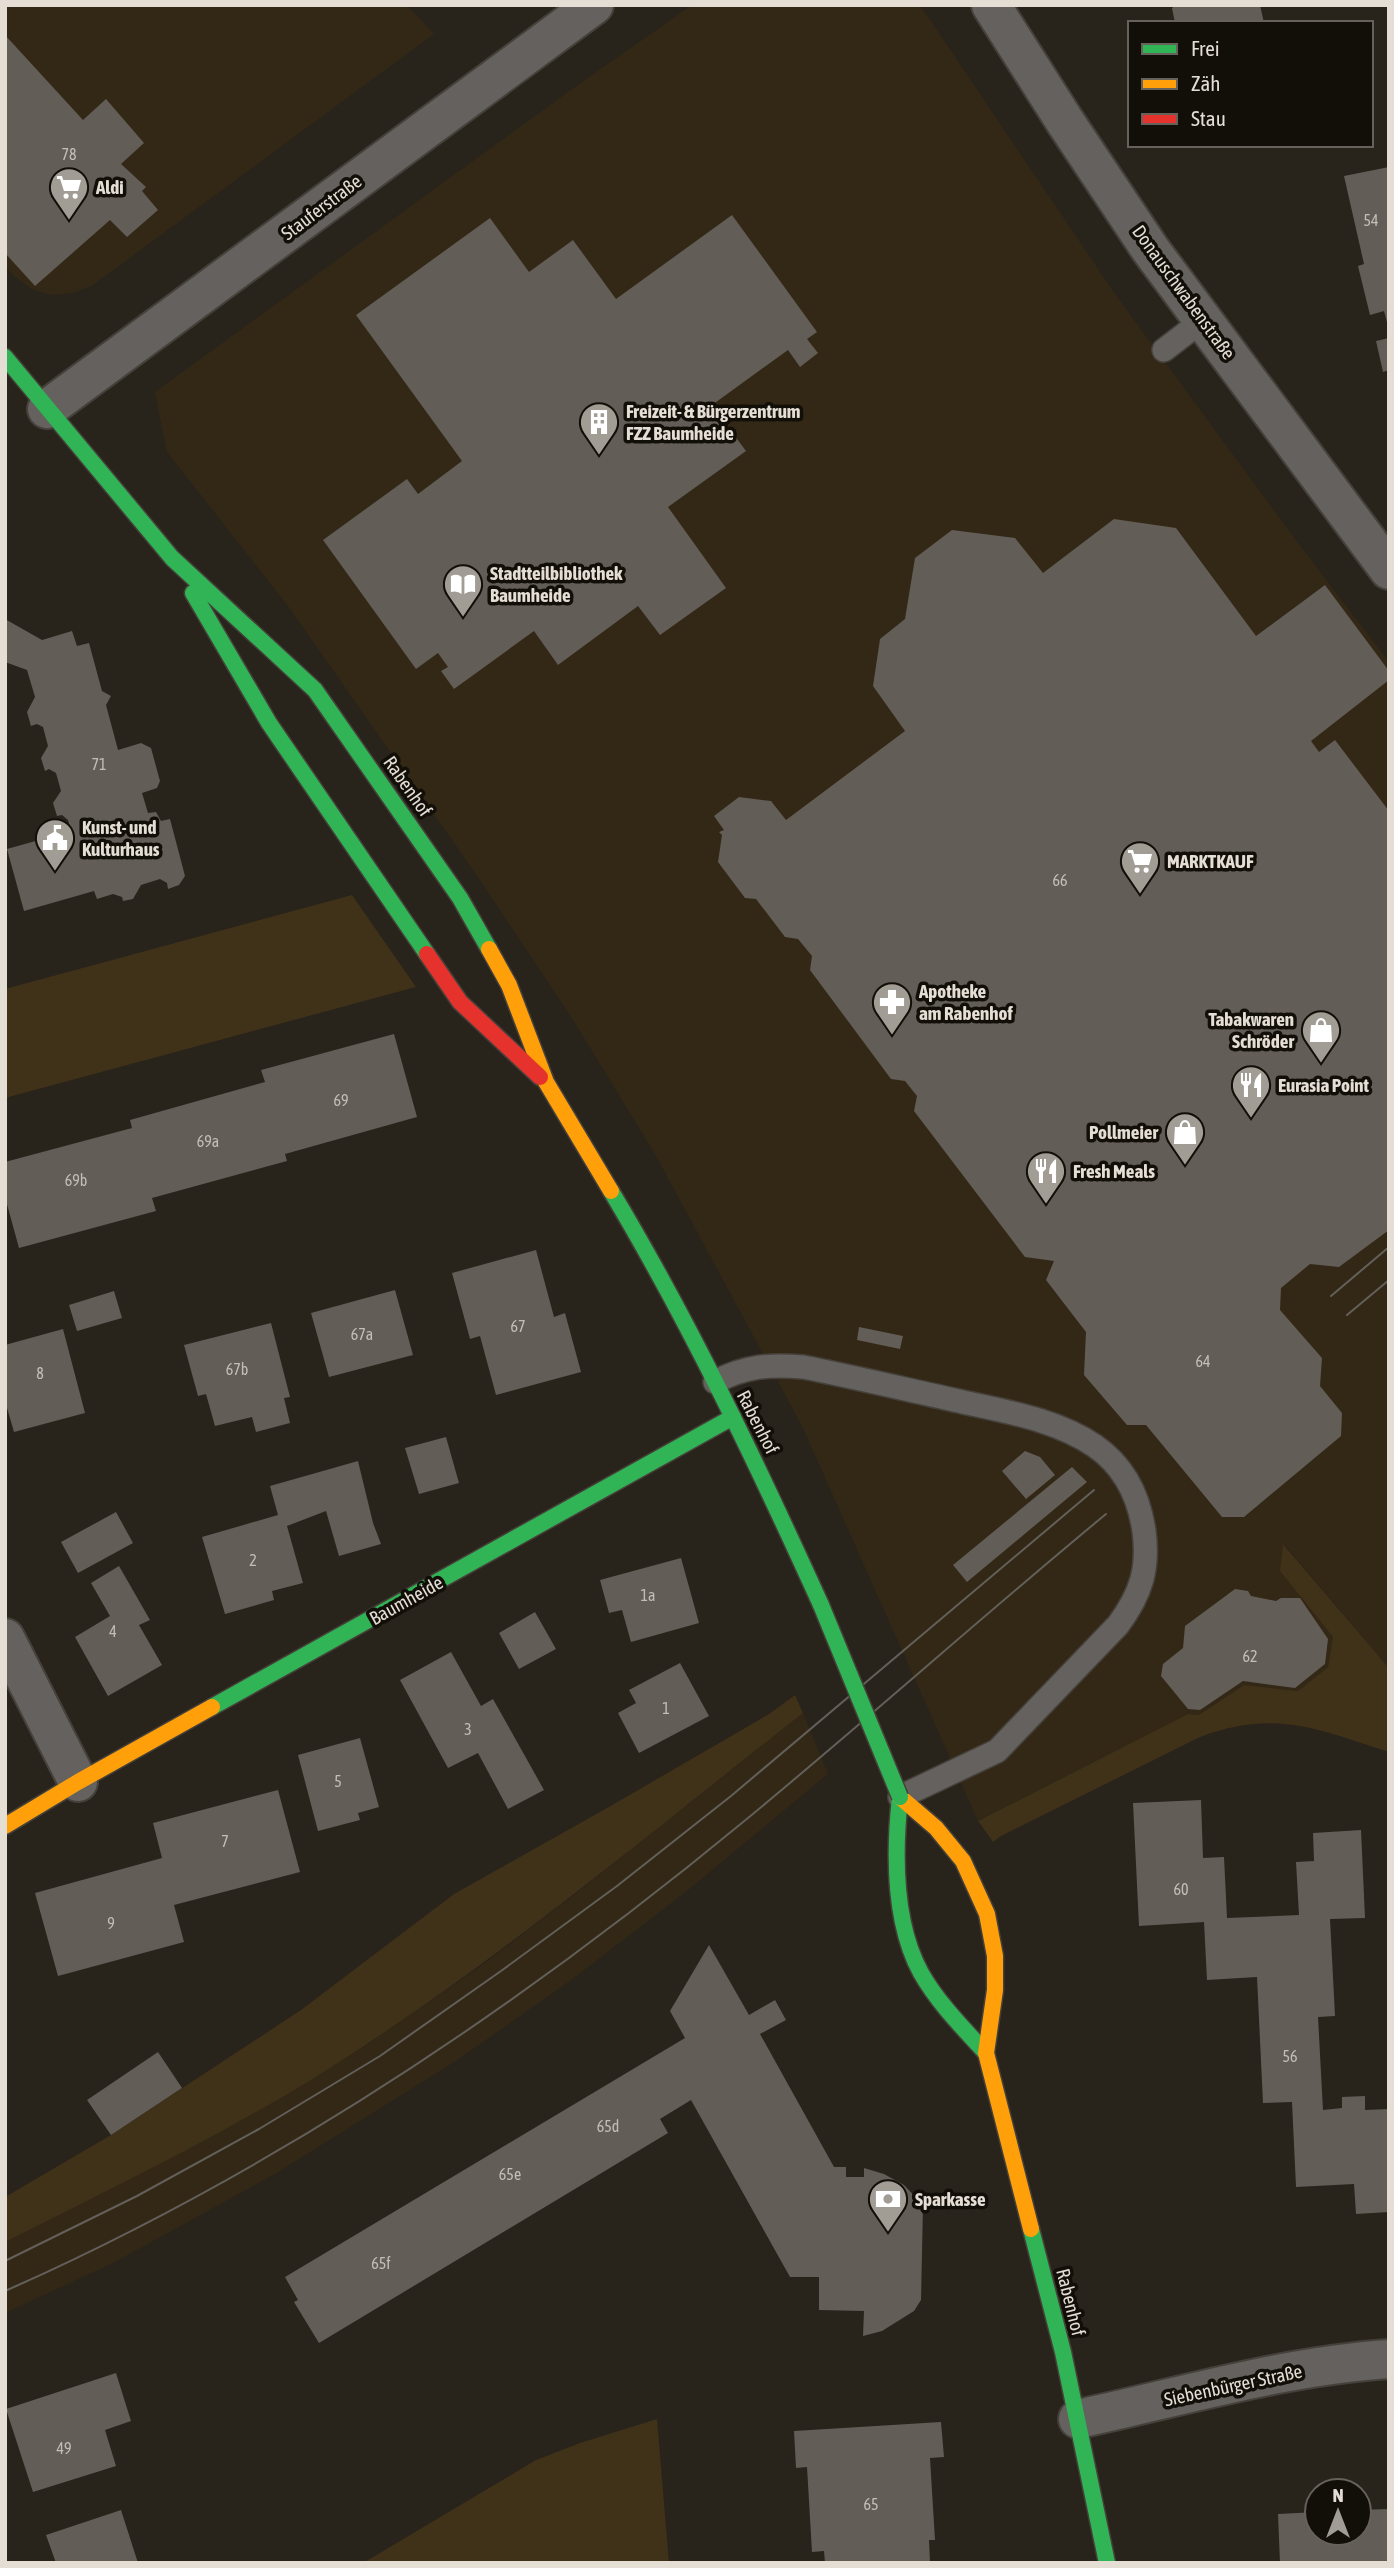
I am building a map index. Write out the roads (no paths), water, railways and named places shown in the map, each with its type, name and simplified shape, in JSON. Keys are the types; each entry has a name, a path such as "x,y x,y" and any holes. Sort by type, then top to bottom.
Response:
{"street":[{"name":"Stauferstraße","path":"47,409 594,5"},
{"name":"Donauschwabenstraße","path":"992,5 1150,249 1389,570"},
{"name":"Rabenhof","path":"5,357 172,558 315,690 460,898 509,985 546,1082 629,1221 733,1418 821,1605 900,1797 936,1828 963,1861 987,1914 995,1956 995,1990 986,2053 1078,2419 1107,2563"},
{"name":"Rabenhof","path":"172,558 269,723 460,1002 546,1082"},
{"name":"Baumheide","path":"5,1826 78,1782 733,1418"},
{"path":"5,1638 78,1782"},
{"name":"Rabenhof","path":"900,1797 896,1826 897,1867 910,1949 919,1971 942,2004 986,2053"},
{"name":"Siebenbürger Straße","path":"1078,2419 1230,2384 1348,2362 1389,2359"}],"lane":[{"path":"1164,350 1203,320"},
{"path":"715,1382 748,1367 776,1364 803,1367 1018,1415 1073,1433 1097,1447 1118,1466 1135,1493 1146,1548 1143,1578 1135,1602 1118,1625 997,1751 900,1797"}],"tram line":[{"path":"1331,1296 1389,1247"},
{"path":"1347,1315 1389,1280"},
{"path":"5,2261 137,2196 259,2129 380,2056 501,1971 617,1886 731,1796 1094,1490"},
{"path":"5,2291 105,2244 203,2193 393,2080 485,2018 574,1954 748,1818 1106,1514"}],"place":[{"name":"Aldi","path":"69,221"},
{"name":"Freizeit- & Bürgerzentrum FZZ Baumheide","path":"599,456"},
{"name":"Stadtteilbibliothek Baumheide","path":"463,618"},
{"name":"Kunst- und Kulturhaus","path":"55,872"},
{"name":"MARKTKAUF","path":"1140,895"},
{"name":"Apotheke am Rabenhof","path":"892,1036"},
{"name":"Tabakwaren Schröder","path":"1321,1064"},
{"name":"Eurasia Point","path":"1251,1119"},
{"name":"Pollmeier","path":"1185,1166"},
{"name":"Fresh Meals","path":"1046,1205"},
{"name":"Sparkasse","path":"888,2233"}]}
